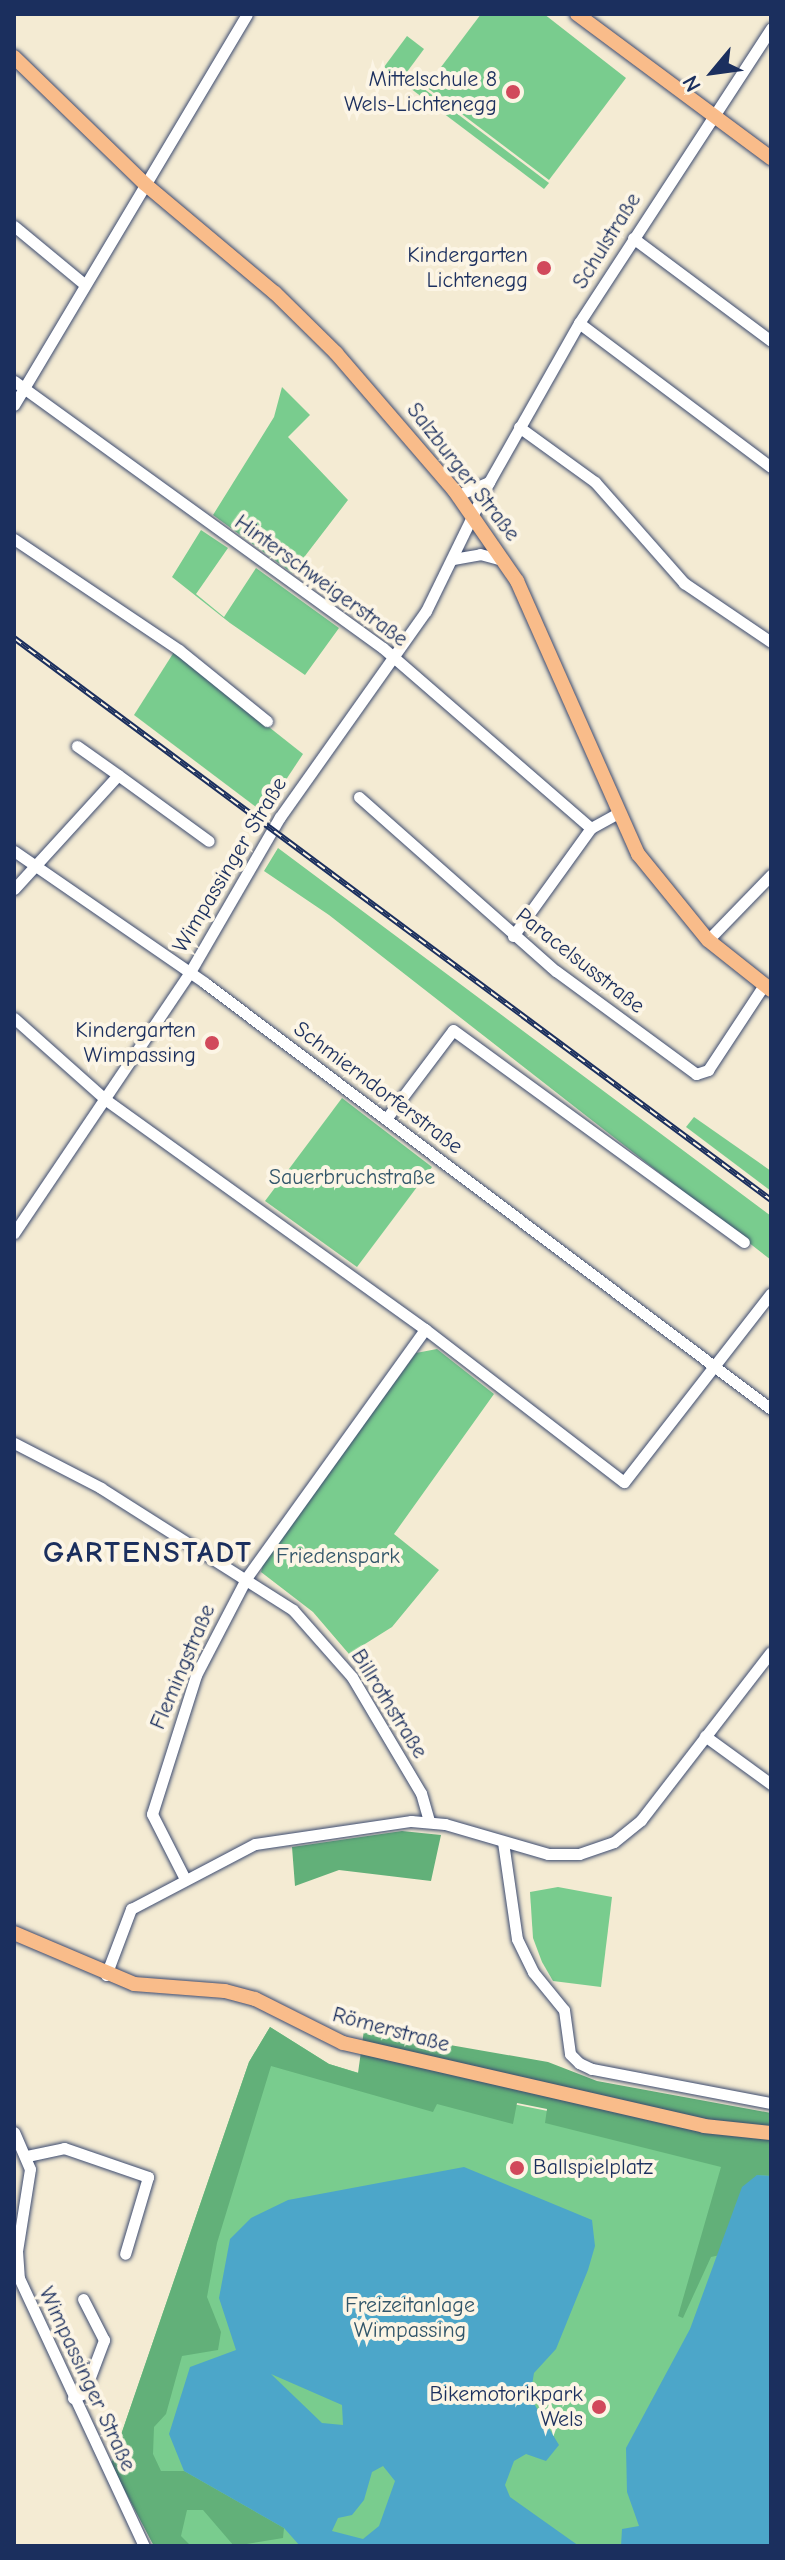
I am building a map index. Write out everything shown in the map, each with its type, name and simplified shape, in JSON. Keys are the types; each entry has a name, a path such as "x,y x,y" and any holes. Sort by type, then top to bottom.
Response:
{"main road":[{"path":"577,14 771,158"},
{"name":"Salzburger Straße","path":"14,57 145,184 324,341 474,514 505,561 616,814 658,883 708,940 768,988"},
{"name":"Römerstraße","path":"14,1933 106,1975 134,1984 240,1994 343,2043 704,2126 771,2133"}],"street":[{"path":"14,405 19,385 247,14"},
{"name":"Schulstraße","path":"474,514 519,427 579,323 771,28"},
{"path":"14,226 83,283"},
{"path":"633,238 771,341"},
{"path":"579,323 771,467"},
{"name":"Hinterschweigerstraße","path":"19,385 391,656 591,828"},
{"path":"519,427 595,482 684,583 771,642"},
{"path":"458,495 489,482"},
{"name":"Wimpassinger Straße","path":"14,1233 18,1216 106,1100 190,972 280,817 391,656 426,611 474,514"},
{"path":"14,539 179,650 267,721"},
{"path":"453,559 480,554 505,561"},
{"path":"77,746 209,841"},
{"path":"14,889 118,775"},
{"name":"Paracelsusstraße","path":"359,797 513,936 696,1074 708,1070 768,988"},
{"path":"513,936 591,828 616,814"},
{"name":"Schmierndorferstraße","path":"14,851 190,972 771,1409"},
{"path":"708,940 771,875"},
{"path":"14,1018 106,1100 425,1329 624,1482 771,1293"},
{"path":"386,1119 453,1030 744,1242"},
{"name":"Flemingstraße","path":"185,1879 156,1826 154,1802 196,1675 247,1577 425,1329"},
{"name":"Billrothstraße","path":"14,1443 101,1488 247,1577 293,1610 348,1670 421,1793 429,1821"},
{"path":"106,1975 131,1909 255,1844 371,1824 429,1821 558,1855 614,1842 641,1820 771,1652"},
{"path":"705,1736 771,1784"},
{"path":"503,1842 517,1939 533,1972 564,2010 570,2054 579,2063 592,2069 771,2103"},
{"name":"Wimpassinger Straße","path":"14,2132 27,2156 30,2187 17,2251 19,2278 144,2546"},
{"path":"27,2156 64,2148 148,2177 125,2254"},
{"path":"73,2398 84,2393 104,2340 83,2299"}],"green space":[{"name":"Mittelschule 8 Wels-Lichtenegg","path":"481,14 544,14 626,78 549,180 426,87"},
{"path":"407,36 424,49 401,80 384,67"},
{"path":"407,76 549,183 544,189 402,82"},
{"path":"282,387 310,415 288,437 348,500 292,573 213,515 274,417"},
{"path":"201,530 228,548 196,594 224,617 256,568 339,628 305,675 230,623 172,577"},
{"path":"174,652 303,754 264,813 134,715"},
{"path":"278,848 771,1216 771,1260 329,915 264,871"},
{"name":"Sauerbruchstraße","path":"342,1098 432,1167 357,1267 265,1201"},
{"path":"694,1117 771,1171 771,1191 686,1127"},
{"name":"Friedenspark","path":"437,1349 494,1394 394,1534 439,1570 392,1627 349,1654 313,1612 261,1572 264,1561 416,1353"},
{"path":"402,1831 441,1835 431,1881 339,1870 295,1886 292,1847"},
{"path":"558,1887 612,1897 601,1987 553,1981 542,1962 533,1938 530,1892"},
{"name":"Freizeitanlage Wimpassing","path":"270,2027 329,2064 359,2073 771,2156 771,2546 154,2546 111,2464 249,2062"},
{"path":"270,2027 329,2064 358,2073 364,2030 548,2062 597,2081 771,2113 771,2176 757,2175 736,2204 720,2255 711,2257 683,2318 678,2316 721,2167 545,2123 547,2109 517,2103 513,2124 437,2104 433,2112 271,2066 217,2243 207,2297 221,2332 218,2350 182,2356 166,2414 154,2427 153,2454 161,2471 184,2471 284,2528 283,2538 234,2546 203,2510 187,2510 181,2536 191,2546 154,2546 111,2464 249,2062"}],"water":[{"path":"464,2167 592,2220 595,2246 588,2270 556,2349 534,2373 530,2397 559,2445 546,2461 526,2454 514,2461 505,2485 510,2497 579,2546 300,2546 284,2528 184,2471 169,2434 190,2367 236,2350 219,2298 230,2239 251,2218 288,2200","holes":["271,2374 342,2405 343,2425 322,2423","383,2466 395,2481 379,2526 363,2539 332,2531 338,2518 352,2515 364,2500 372,2472"]},
{"path":"757,2175 771,2176 771,2546 621,2546 622,2529 639,2526 627,2492 626,2448 690,2329 742,2187"}],"railway":[{"path":"14,638 771,1200"}],"place":[{"name":"Mittelschule 8 Wels-Lichtenegg","path":"513,92"},
{"name":"Kindergarten Lichtenegg","path":"544,268"},
{"name":"Kindergarten Wimpassing","path":"212,1043"},
{"name":"Ballspielplatz","path":"517,2168"},
{"name":"Bikemotorikpark Wels","path":"599,2407"}],"district":[{"name":"GARTENSTADT","path":"148,1553"}]}
